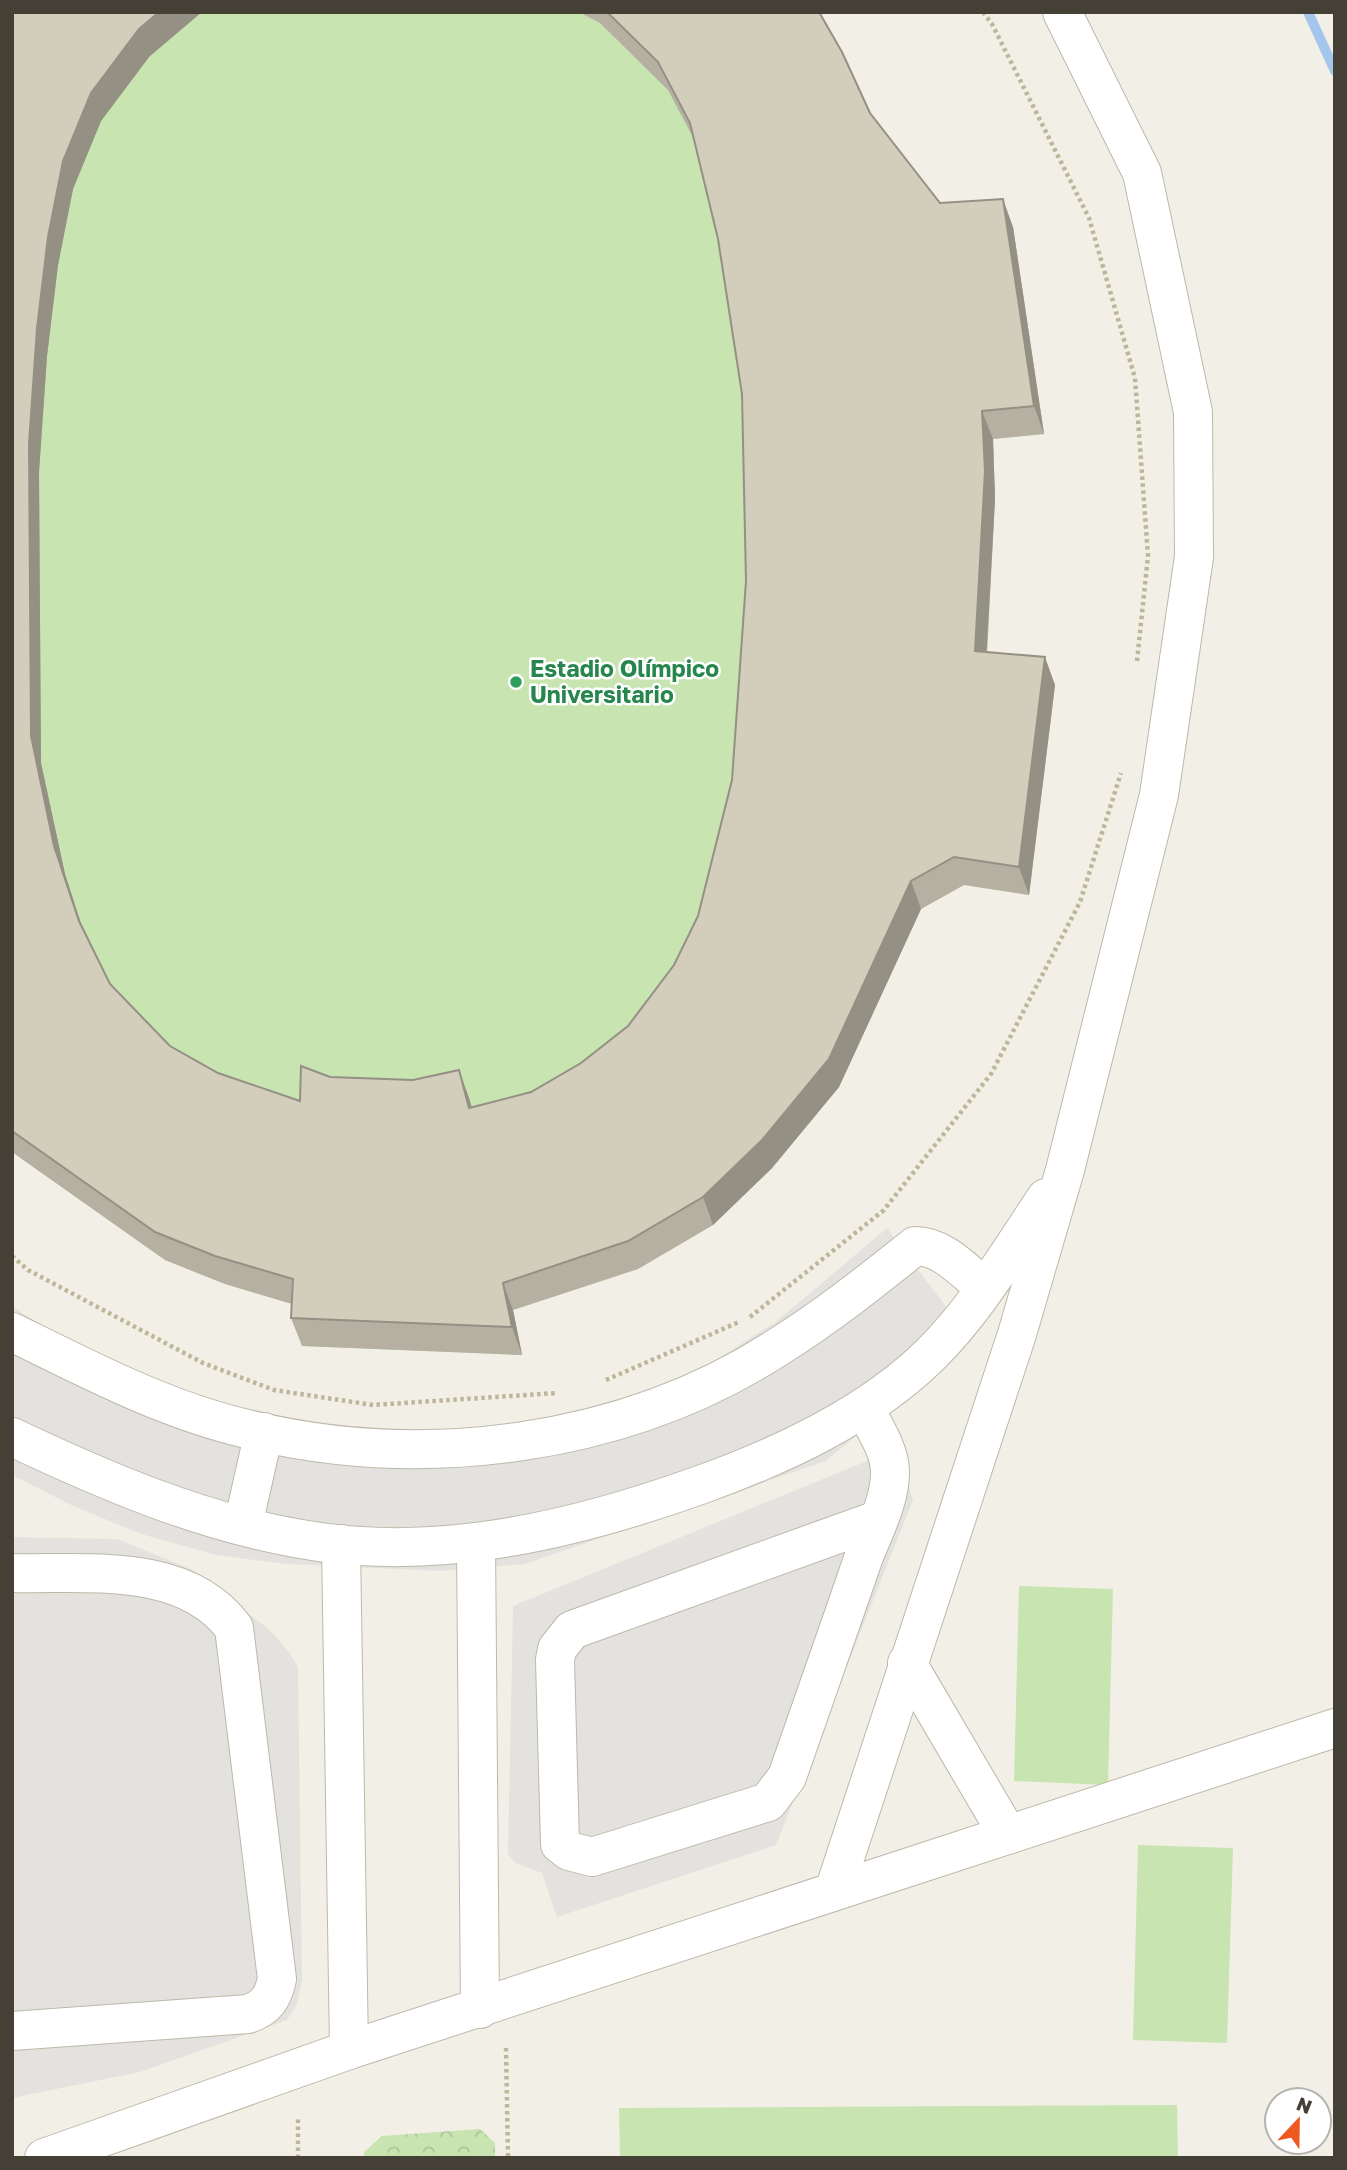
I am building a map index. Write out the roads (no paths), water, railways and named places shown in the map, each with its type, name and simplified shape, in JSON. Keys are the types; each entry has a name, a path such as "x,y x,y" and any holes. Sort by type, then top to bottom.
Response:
{"street":[{"path":"834,1891 907,1662 1017,1334 1065,1170 1159,795 1194,557 1193,412 1142,173 1062,12"},
{"path":"12,1437 87,1472 158,1500 296,1538 341,1544 419,1546 476,1542 560,1529 648,1504 744,1468 813,1436 864,1407 930,1355 985,1289 1065,1170"},
{"path":"12,1332 143,1394 197,1414 264,1432 355,1446 424,1448 547,1438 632,1416 723,1377 777,1349 848,1299 915,1246 942,1252 985,1289"},
{"path":"864,1407 888,1458 890,1471 877,1520 787,1777 775,1796 768,1802 592,1857 569,1851 561,1844 555,1660 564,1638 572,1630 877,1520"},
{"path":"243,1525 264,1432"},
{"path":"476,1542 480,2009"},
{"path":"341,1544 349,2050"},
{"path":"12,1573 148,1578 204,1598 221,1611 234,1628 276,1979 268,2002 260,2010 248,2014 12,2031"},
{"path":"907,1662 1008,1835"},
{"path":"44,2158 349,2050 1335,1728"}],"waterway":[{"path":"1308,12 1335,71"}],"place":[{"name":"Estadio Olímpico Universitario","path":"516,682"}]}
